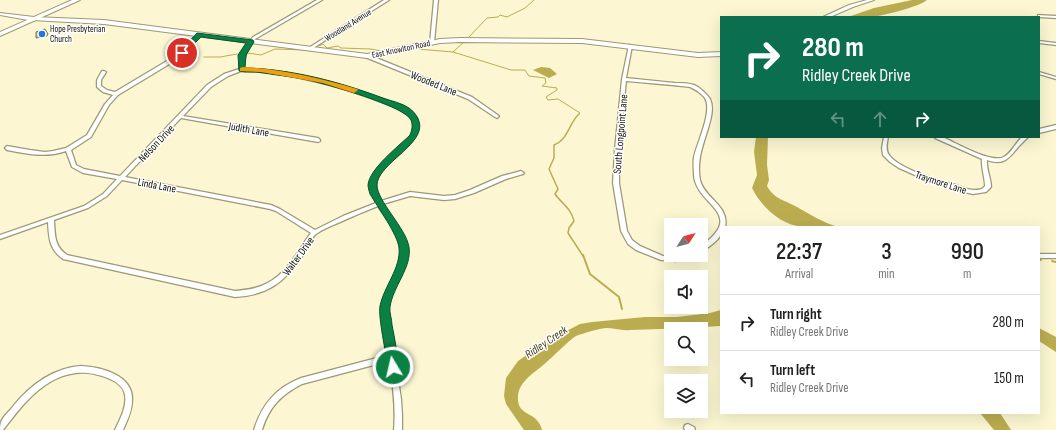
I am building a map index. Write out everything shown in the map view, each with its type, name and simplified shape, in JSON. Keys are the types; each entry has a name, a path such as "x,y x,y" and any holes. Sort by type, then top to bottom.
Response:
{"main road":[{"path":"0,34 77,0"},
{"path":"828,16 851,6 872,0"},
{"name":"East Knowlton Road","path":"0,14 34,19 94,21 367,56 450,40 564,40 630,46 698,55 720,54"}],"street":[{"path":"320,0 250,42 242,55 241,70 261,70 324,81 361,93 406,110 412,114 416,124 416,130 413,136 379,171 374,179 373,188 380,204 400,237 404,247 403,260 388,296 385,308 400,413 398,430"},
{"name":"Woodland Avenue","path":"309,49 387,0"},
{"path":"432,43 436,0"},
{"path":"1040,16 1056,17"},
{"path":"7,148 44,154 68,149 88,136 116,94 174,59 199,35"},
{"path":"1040,42 1056,44"},
{"name":"South Longpoint Lane","path":"630,46 624,79 617,149 616,182 624,231 630,242 638,248 664,258"},
{"name":"Wooded Lane","path":"367,56 470,98 497,116"},
{"name":"Nelson Drive","path":"0,237 51,220 96,202 106,195 216,80 241,70"},
{"path":"104,72 99,80 99,87 105,91 116,94"},
{"path":"1040,73 1056,78"},
{"path":"624,79 692,86 701,92 707,99 709,106 708,116 697,159 697,178 719,210 722,221 721,226"},
{"name":"Judith Lane","path":"181,117 318,140"},
{"path":"1040,131 1056,127"},
{"name":"Traymore Lane","path":"886,138 884,147 885,153 890,160 897,165 909,171 973,192 982,192 988,187 988,176 984,166 985,158"},
{"path":"939,138 992,160 1003,160 1016,145 1025,138"},
{"name":"Linda Lane","path":"68,149 73,164 77,168 271,207 314,232"},
{"name":"Walter Drive","path":"51,220 53,246 58,253 64,257 236,294 248,294 262,290 274,284 286,274 314,232 380,204 408,194 453,198 505,177 521,173"},
{"path":"708,245 712,242 720,230"},
{"path":"1040,256 1056,256"},
{"path":"258,430 267,406 278,394 291,385 301,381 392,358"},
{"path":"0,428 32,390 48,380 66,372 81,369 104,373 120,380 127,389 129,398 127,411 119,430"}],"water":[{"path":"912,0 927,0 909,8 883,15 851,16 874,8"},
{"path":"541,67 550,68 557,74 549,78 533,70"},
{"path":"756,138 768,138 767,165 769,180 767,186 770,191 780,199 822,221 835,226 799,226 787,223 772,214 752,188 757,175 754,152"},
{"name":"Ridley Creek","path":"720,310 720,326 708,327 708,322 664,322 664,329 627,330 606,328 576,336 529,376 522,384 518,394 521,409 537,420 542,430 524,430 506,404 504,396 506,378 518,361 547,341 580,324 645,317 677,317"},
{"path":"1040,329 1056,337 1056,352 1040,342"},
{"path":"981,414 1001,414 1011,430 994,430"}],"building":[{"name":"Hope Presbyterian Church","path":"45,29 48,34 47,36 36,38 36,32"}],"waterway":[{"path":"469,37 487,18 498,17 500,15 507,17 525,8 534,0"},
{"path":"453,52 465,41"},
{"path":"319,46 323,44 327,48 338,46 341,48 371,49 381,51"},
{"path":"248,53 261,55 275,49 306,50"},
{"path":"400,51 405,52 417,49 453,52"},
{"path":"453,52 511,70 525,70 529,76 545,78 546,83 542,86 557,88 557,90 546,97 548,100 558,99 580,113 579,114"},
{"path":"204,57 220,57 237,54"},
{"path":"579,114 559,143 554,145 554,158 549,169 558,189 555,194 569,209 573,217 574,221 569,228 568,233 583,256"},
{"path":"583,255 590,274 619,297 622,309"},
{"path":"1052,261 1056,262"}],"slow traffic":[{"path":"243,70 261,70 324,81 354,90"}],"place":[{"name":"Hope Presbyterian Church","path":"42,34"}],"route":[{"path":"182,53 199,35 250,42 242,55 241,70 261,70 324,81 399,107 412,114 416,124 416,130 413,136 410,141 379,171 372,185 380,204 400,237 404,247 403,260 388,296 385,308 393,367"}]}
